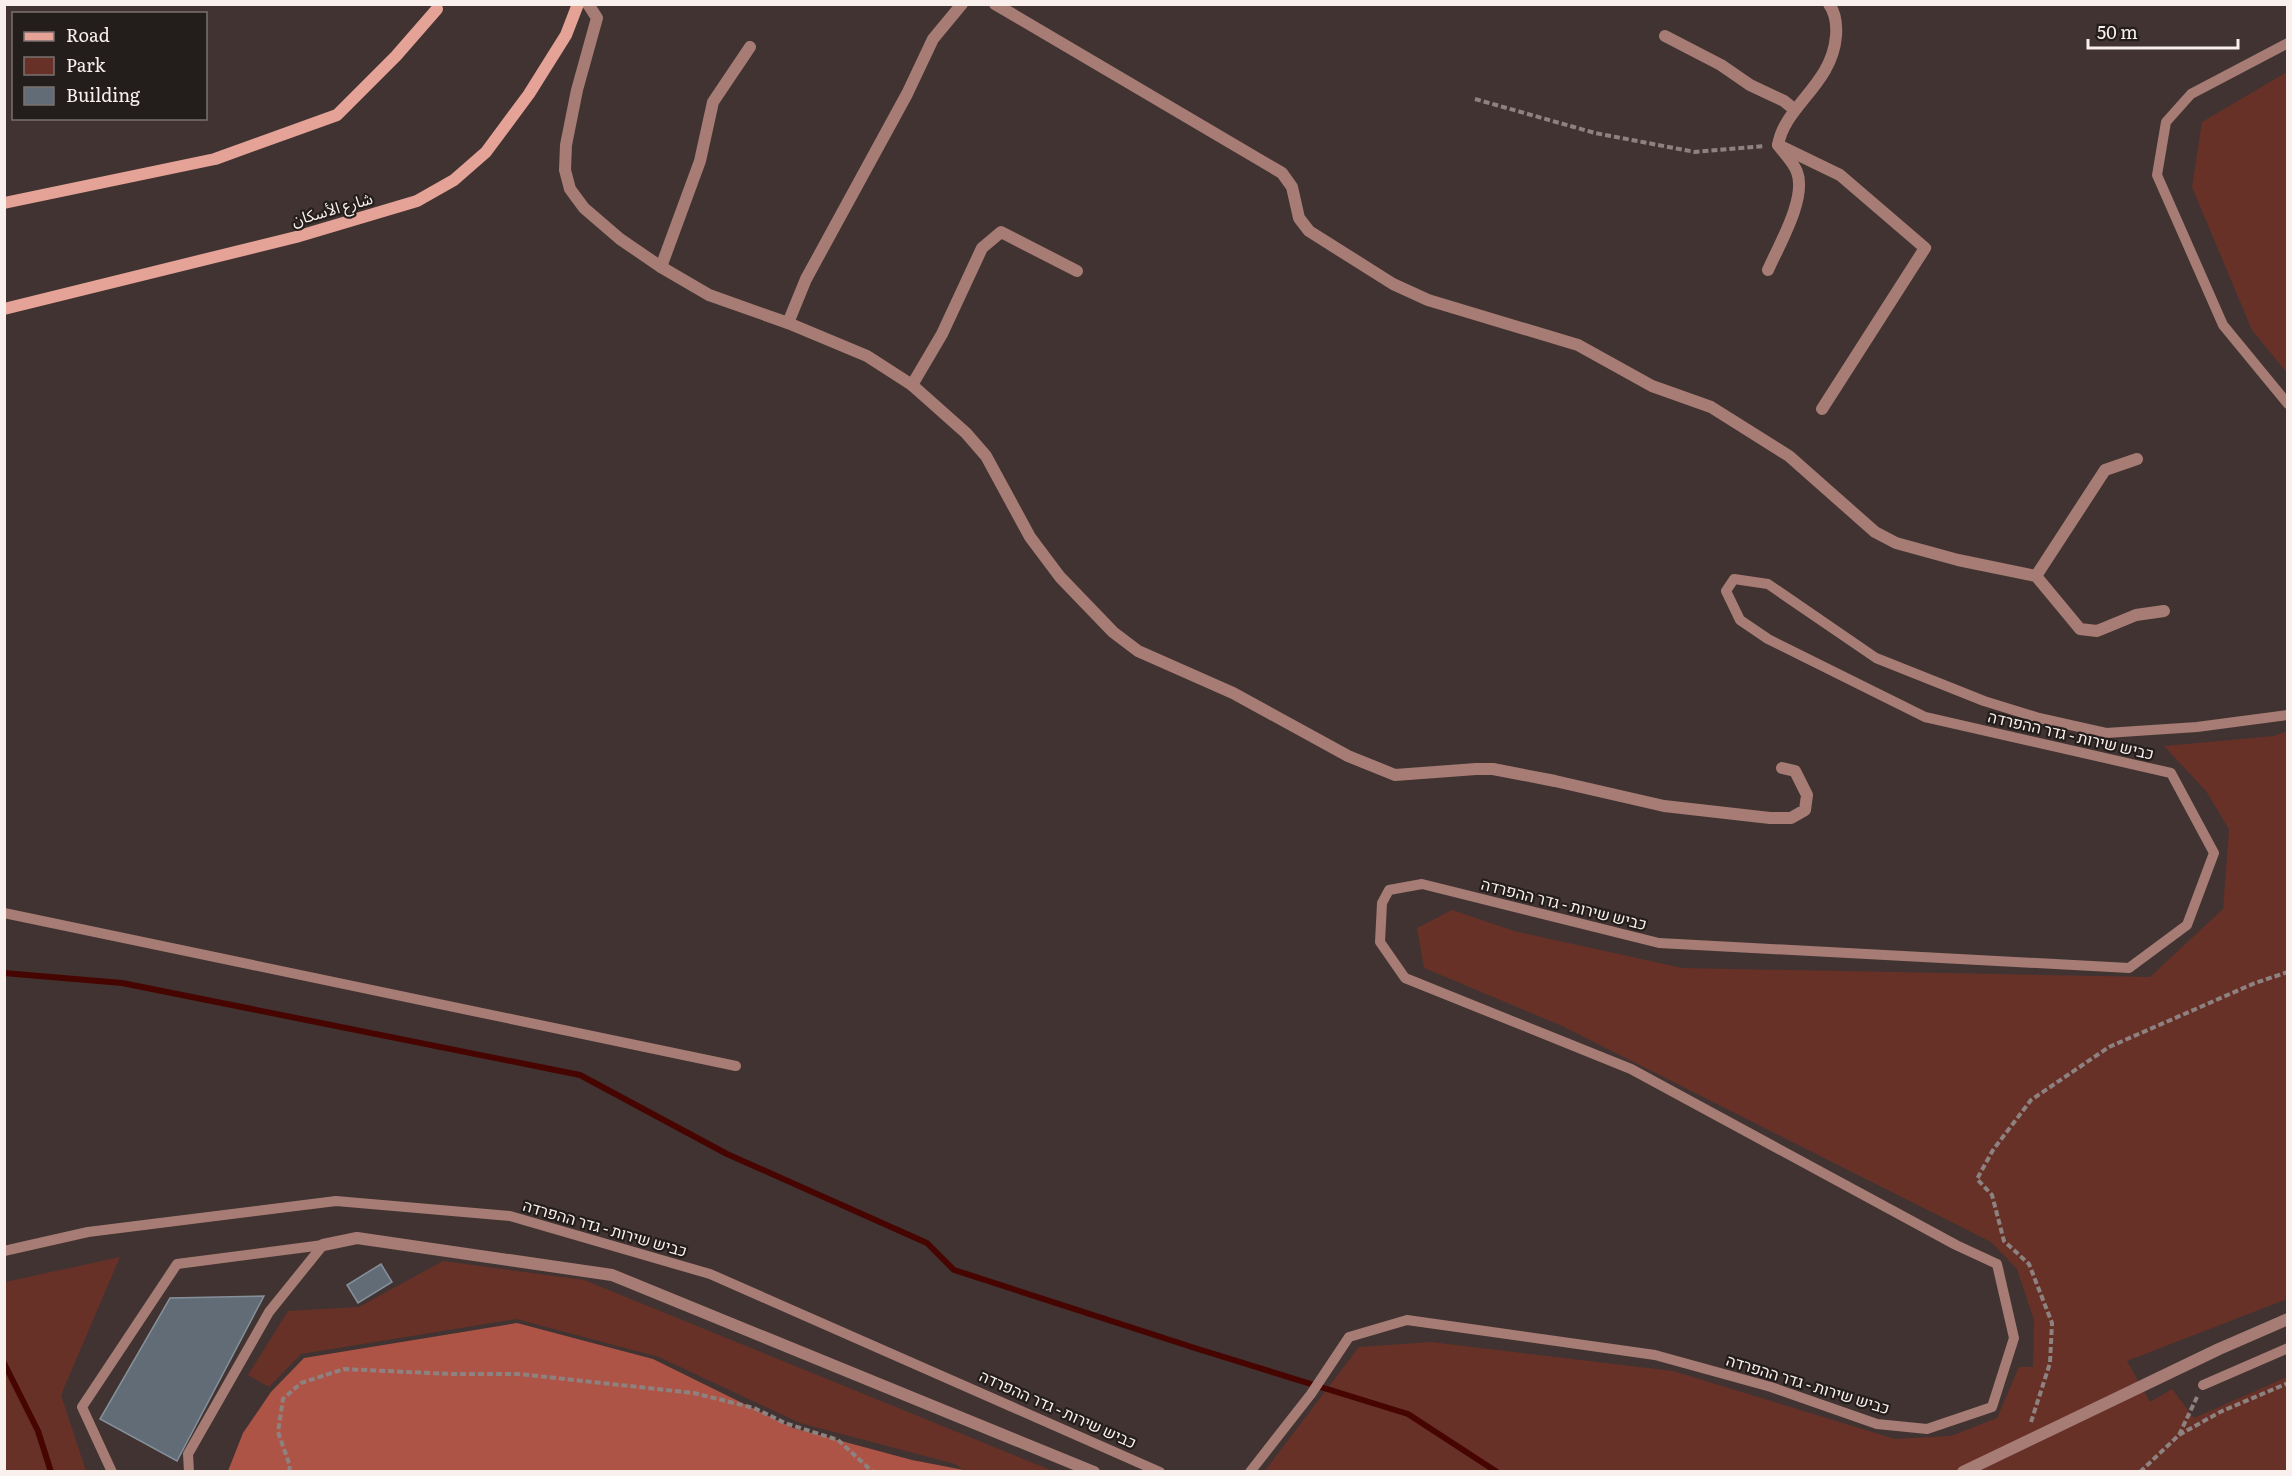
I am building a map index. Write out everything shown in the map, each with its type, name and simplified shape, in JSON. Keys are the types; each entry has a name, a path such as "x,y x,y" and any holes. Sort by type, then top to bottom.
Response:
{"street":[{"name":"شارع الأسكان","path":"4,309 296,237 417,201 454,180 486,152 529,94 566,35 578,4"},
{"path":"588,4 597,18 568,134 565,170 570,189 584,208 620,239 661,267 709,295 788,323 867,357 912,385 966,433 986,456 1030,537 1060,577 1113,632 1138,651 1233,693 1348,756 1395,775 1493,769 1664,806 1723,814 1791,818 1804,810 1808,795 1795,771 1782,768"},
{"path":"788,323 806,279 907,94 933,39 962,4"},
{"path":"994,4 1281,173 1292,187 1299,218 1309,231 1393,284 1428,300 1578,345 1652,386 1711,407 1789,456 1875,532 1896,543 1958,560 2036,576 2080,629 2097,631 2136,615 2164,611"},
{"path":"1768,270 1800,190 1797,171 1778,145 1779,137 1795,110 1815,88 1827,69 1835,46 1837,26 1834,11 1829,4"},
{"path":"4,203 215,159 337,115 396,56 437,9"},
{"path":"1665,36 1712,60 1750,85 1784,101 1795,110"},
{"path":"661,267 700,161 713,102 750,47"},
{"path":"1778,145 1840,175 1925,248 1822,409"},
{"path":"912,385 942,334 982,248 1001,232 1077,271"},
{"path":"2036,576 2105,470 2137,459"},
{"path":"323,1245 357,1238 612,1275 1094,1472"},
{"path":"1963,1472 2219,1349 2288,1320"}],"lane":[{"path":"2288,43 2191,94 2166,122 2157,175 2223,325 2288,404"},
{"name":"כביש שירות - גדר ההפרדה","path":"1250,1472 1311,1394 1349,1337 1407,1320 1655,1355 1771,1387 1877,1424 1927,1429 1992,1407 2014,1338 1997,1263 1956,1245 1631,1069 1405,978 1380,942 1382,903 1389,890 1422,884 1659,943 2129,968 2187,926 2214,853 2171,773 1925,717 1768,639 1740,620 1726,591 1734,579 1768,584 1876,658 1984,701 2039,718 2106,733 2197,727 2288,715"},
{"path":"4,913 736,1066"},
{"name":"כביש שירות - גדר ההפרדה","path":"4,1251 88,1232 336,1201 510,1216 710,1274 1160,1472"},
{"path":"112,1472 82,1407 177,1264 323,1245"},
{"path":"189,1472 188,1454 269,1312 323,1245"},
{"path":"2203,1385 2288,1348"}],"path":[{"path":"1475,99 1595,133 1695,152 1778,145"},
{"path":"2025,1441 2050,1363 2052,1323 2029,1264 2004,1241 1992,1195 1977,1179 1994,1150 2031,1100 2109,1047 2255,982 2288,972"},
{"path":"290,1472 278,1432 283,1399 301,1383 344,1369 452,1374 519,1374 694,1392 754,1408 785,1423 838,1440 873,1472"},
{"path":"2140,1472 2179,1435 2220,1412 2288,1383"},
{"path":"2179,1435 2203,1385"}],"green space":[{"path":"2287,72 2287,373 2252,330 2192,187 2202,122"},
{"path":"2287,731 2287,1299 2127,1361 2150,1402 2172,1389 2194,1418 2287,1377 2287,1471 1264,1472 1359,1347 1431,1342 1673,1371 1895,1439 1951,1436 1997,1418 2019,1367 2033,1367 2034,1320 2017,1269 1991,1242 1560,1025 1424,968 1417,928 1452,910 1514,931 1682,968 2150,977 2223,909 2229,829 2206,791 2164,746 2274,736"},
{"path":"120,1257 61,1395 86,1471 5,1471 5,1282"},
{"path":"443,1261 584,1280 1053,1471 965,1471 955,1464 800,1423 659,1357 516,1319 301,1354 269,1387 248,1375 288,1311 359,1307"}],"shaded area":[{"path":"517,1323 653,1359 793,1428 912,1460 969,1471 228,1471 243,1433 271,1392 304,1358"}],"building":[{"path":"381,1264 392,1282 358,1303 347,1285"},
{"path":"264,1296 177,1461 100,1419 170,1298"}],"waterway":[{"path":"4,973 122,983 580,1075 727,1154 927,1243 954,1270 1408,1414 1497,1472"},
{"path":"4,1363 38,1431 51,1472"}]}
